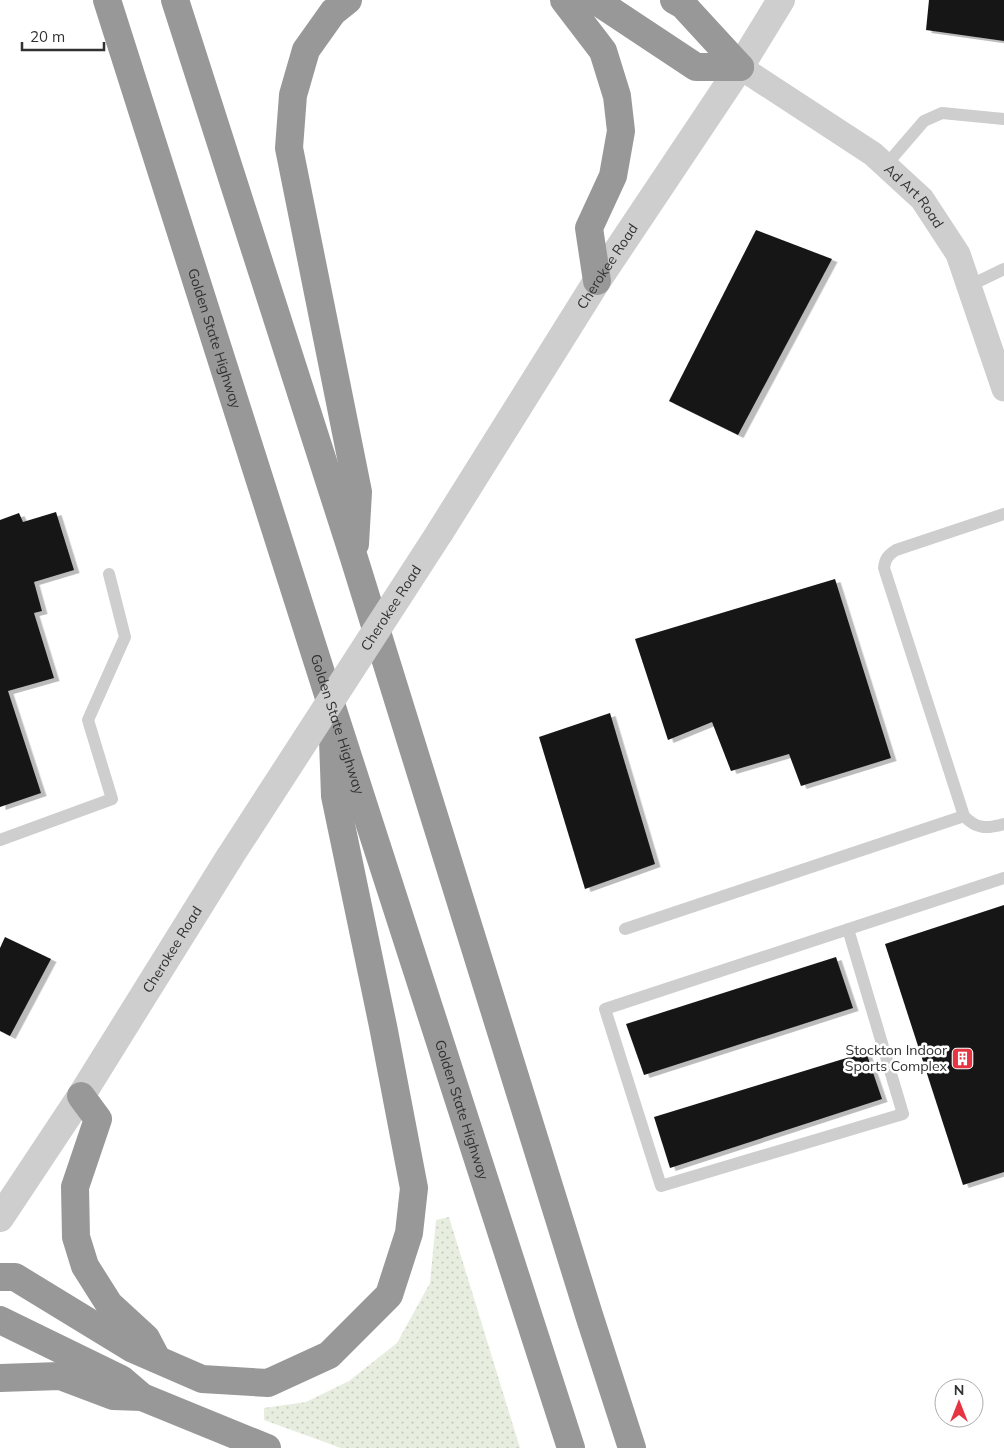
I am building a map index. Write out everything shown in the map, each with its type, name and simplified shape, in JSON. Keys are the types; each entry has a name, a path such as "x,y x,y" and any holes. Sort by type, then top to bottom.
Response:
{"highway":[{"name":"Golden State Highway","path":"106,0 571,1448"},
{"path":"175,0 354,558 632,1448"},
{"path":"348,0 333,12 306,50 293,95 289,148 358,492 354,558"},
{"path":"564,0 604,50 617,96 621,131 613,176 589,228 597,281"},
{"path":"595,0 696,67 740,67"},
{"path":"674,0 683,5 740,67"},
{"path":"0,1277 15,1277 132,1350 202,1379 268,1383 329,1355 389,1295 409,1233 414,1188 383,1026 335,796 331,704"},
{"path":"81,1096 98,1119 75,1187 76,1237 85,1266 109,1304 146,1338 157,1360"},
{"path":"0,1320 121,1379 142,1397 267,1448"},
{"path":"0,1378 60,1376 113,1396 142,1397"}],"street":[{"name":"Cherokee Road","path":"0,1218 81,1096 229,858 440,532 597,281 740,67 781,0"},
{"name":"Ad Art Road","path":"740,67 873,154 922,199 958,254 1004,390"}],"lane":[{"path":"886,165 924,121 942,112 1004,119"},
{"path":"969,286 1004,269"},
{"path":"1004,514 896,550 889,554 885,560 884,568 964,816 971,824 981,827 995,827 1004,824"},
{"path":"0,840 112,799 88,720 125,637 109,574"},
{"path":"625,929 964,816"},
{"path":"848,929 903,1114 661,1186 605,1009 848,929 1004,878"}],"shaded area":[{"path":"449,1217 520,1448 341,1448 264,1420 264,1408 306,1402 349,1381 397,1343 430,1283 436,1220"}],"building":[{"path":"929,0 1004,0 1004,41 926,30"},
{"path":"756,230 832,259 738,435 669,401"},
{"path":"56,512 74,570 34,582 42,611 34,613 54,678 8,691 41,793 0,807 0,520 19,513 23,522"},
{"path":"835,579 891,758 801,786 789,754 731,771 712,722 668,740 635,639"},
{"path":"610,713 655,864 585,889 539,737"},
{"name":"Stockton Indoor Sports Complex","path":"1004,905 1004,1172 963,1185 885,944"},
{"path":"5,937 51,959 10,1036 0,1031 0,948"},
{"path":"836,957 853,1008 644,1075 626,1024"},
{"path":"866,1052 882,1099 670,1168 654,1117"}],"place":[{"name":"Stockton Indoor Sports Complex","path":"963,1058"}]}
